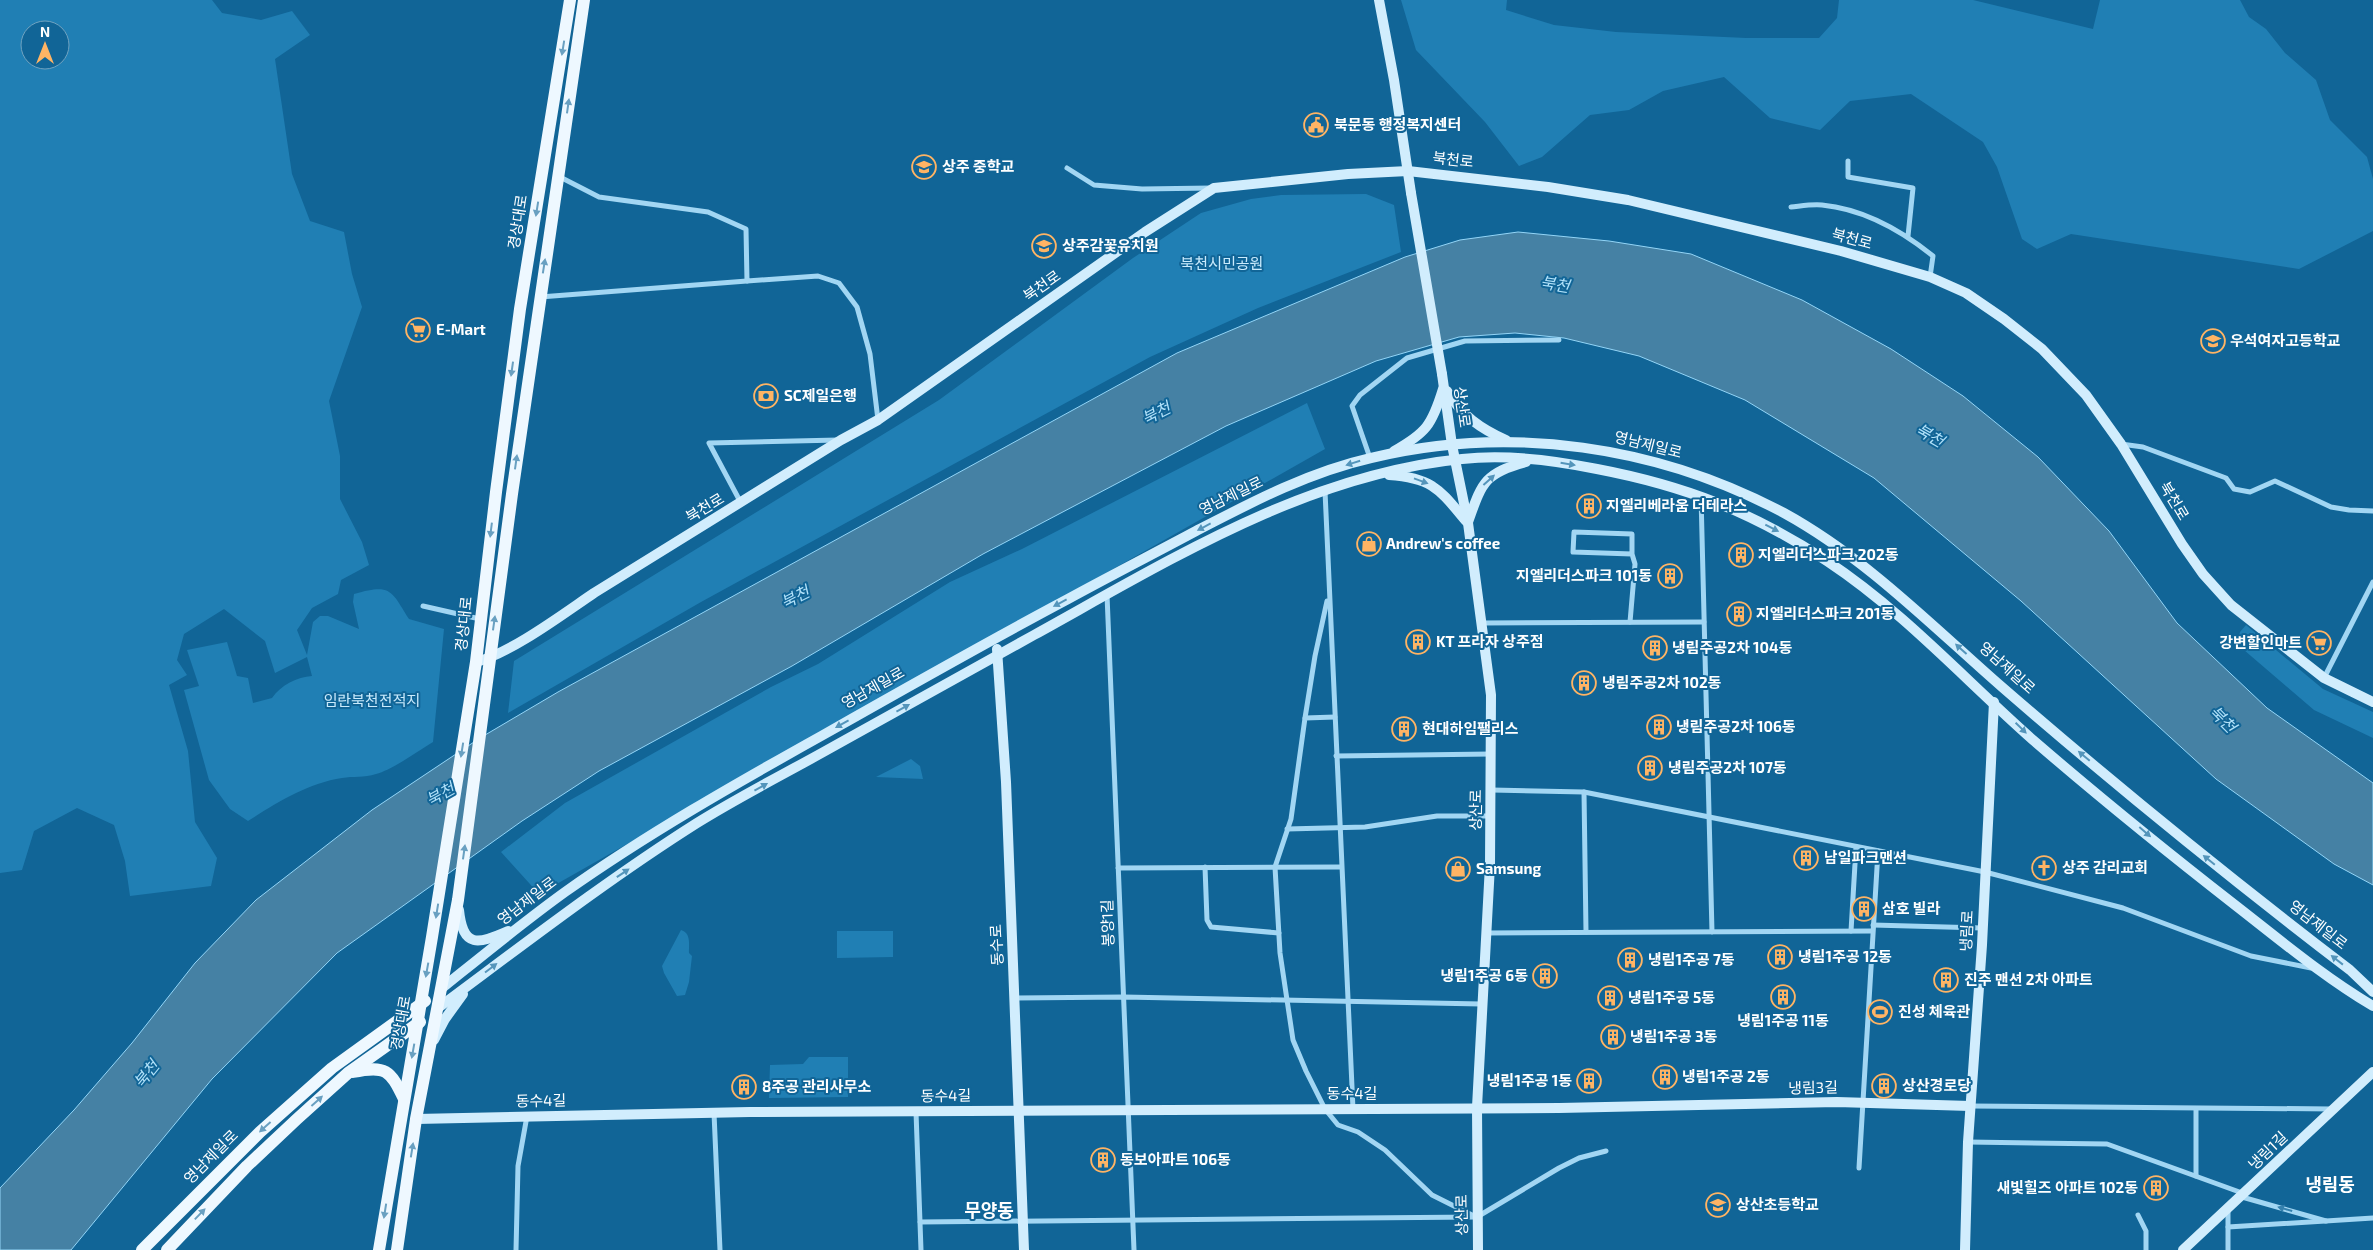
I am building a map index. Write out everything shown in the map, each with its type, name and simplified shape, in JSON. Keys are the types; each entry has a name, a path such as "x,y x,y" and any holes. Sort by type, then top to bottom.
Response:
{"main road":[{"name":"경상대로","path":"379,1250 470,702 520,309 570,0"},
{"name":"경상대로","path":"397,1250 416,1119 458,900 539,297 584,0"},
{"name":"영남제일로","path":"142,1250 260,1132 332,1068 441,989"},
{"name":"영남제일로","path":"167,1250 247,1166 348,1073 438,1008"},
{"path":"348,1073 375,1069 386,1070 393,1076 404,1099"}],"street":[{"path":"1379,0 1408,171"},
{"path":"1848,161 1848,177 1913,188 1908,236"},
{"path":"1067,168 1094,185 1142,190 1214,188"},
{"name":"북천로","path":"476,662 489,659 841,440 878,420 1145,232 1214,188 1348,174 1408,171 1539,186 1628,200 1803,242 1930,277 1966,293 2004,319 2042,350 2086,395 2121,444 2203,574 2231,605 2324,678 2373,702"},
{"name":"상산로","path":"1408,171 1452,445 1468,523 1491,696 1492,790 1477,1107 1478,1250"},
{"path":"558,176 599,197 708,212 746,229 746,281"},
{"path":"1791,207 1821,204 1857,212 1908,236 1933,256 1930,277"},
{"path":"539,297 818,276 839,283 857,307 870,354 878,420"},
{"path":"1370,458 1352,406 1360,394 1407,358 1464,341 1559,340"},
{"path":"1444,386 1454,403 1471,421 1483,430 1507,441"},
{"path":"1388,454 1417,438 1428,427 1444,386"},
{"path":"741,503 709,443 841,440"},
{"name":"영남제일로","path":"441,989 520,926 610,862 691,810 996,638 1258,499 1327,471 1370,458 1452,445 1507,441 1585,447 1643,458 1707,477 1785,514 1836,545 1920,612 2000,684 2150,813 2350,970 2373,992"},
{"path":"2121,444 2144,447 2226,478 2234,489 2250,492 2263,484 2275,481 2331,507 2373,511"},
{"name":"영남제일로","path":"438,1008 583,900 700,821 1107,595 1266,514 1325,491 1373,475 1455,459 1485,457 1535,459 1569,463 1655,481 1701,495 1733,508 1783,534 1832,564 1917,631 2032,739 2175,859 2338,985 2373,1006"},
{"path":"1468,523 1480,489 1491,477 1506,467 1535,459"},
{"path":"1373,475 1421,479 1444,494 1468,523"},
{"path":"1325,491 1339,828 1354,1109"},
{"path":"1701,495 1712,932"},
{"path":"1630,622 1635,564 1632,554 1632,534 1574,532 1574,552 1632,554"},
{"path":"2324,678 2373,582"},
{"path":"1329,593 1315,656 1291,819 1275,867 1286,1001 1293,1040 1306,1072 1325,1109 1338,1125 1358,1132 1385,1150 1432,1195 1477,1218"},
{"name":"봉양1길","path":"1107,595 1134,1250"},
{"path":"423,606 480,619"},
{"path":"1482,623 1704,622"},
{"name":"동수로","path":"996,638 1006,782 1024,1250"},
{"name":"냉림로","path":"1965,1250 1968,1142 1994,702"},
{"path":"1305,718 1335,717"},
{"path":"1336,756 1492,754"},
{"path":"1492,790 1584,792 1984,872 2123,908 2251,956 2318,969"},
{"path":"1584,792 1586,932"},
{"path":"1287,829 1365,827 1437,816 1491,816"},
{"path":"1851,930 1856,847"},
{"path":"1859,1168 1878,851"},
{"path":"1205,867 1207,920 1211,927 1279,933"},
{"path":"1118,868 1341,867"},
{"path":"458,900 461,929 470,939 484,942 520,926"},
{"path":"1486,933 1982,928"},
{"path":"431,1046 445,1019 472,983"},
{"path":"1015,998 1124,997 1481,1004"},
{"name":"냉림1길","path":"2183,1250 2228,1210 2373,1072"},
{"name":"냉림3길","path":"1477,1107 1862,1103 1970,1106"},
{"path":"1970,1106 2334,1110"},
{"name":"동수4길","path":"416,1119 714,1112 1477,1107"},
{"path":"2196,1109 2196,1176"},
{"path":"714,1112 720,1250"},
{"path":"916,1112 921,1250"},
{"path":"516,1250 518,1166 528,1116"},
{"path":"1968,1142 2107,1144 2244,1195 2329,1222"},
{"path":"920,1222 1477,1218 1559,1168 1579,1158 1606,1151"},
{"path":"2228,1210 2228,1250"},
{"path":"2138,1215 2146,1231 2146,1250"},
{"path":"2228,1227 2373,1218"}],"green space":[{"name":"임란북천전적지","path":"0,0 212,0 222,13 261,20 292,11 310,35 275,59 292,174 310,221 344,232 352,274 362,307 329,401 340,456 340,499 362,542 369,565 341,580 338,594 312,608 297,630 307,655 313,622 320,616 328,616 359,629 353,602 354,594 376,589 389,592 394,596 409,619 444,629 433,742 382,772 317,784 281,801 248,821 230,809 209,780 184,690 199,686 187,650 227,642 237,676 248,678 253,703 272,698 280,689 295,680 312,676 307,657 275,673 265,641 224,609 184,634 177,660 187,675 169,685 188,751 195,822 217,858 211,886 130,896 125,861 114,825 77,808 34,831 22,870 0,873"},
{"path":"1401,0 1507,0 1506,10 1554,25 1616,32 1746,38 1819,38 1837,18 1839,0 1973,0 2093,29 2100,0 2240,0 2249,17 2266,29 2285,53 2316,80 2330,120 2367,157 2373,179 2373,231 2299,269 2071,234 2037,249 2022,239 1997,167 1983,142 1911,94 1850,101 1820,130 1770,118 1724,77 1663,91 1629,110 1590,115 1542,157 1519,166 1485,122 1416,50"},
{"name":"북천시민공원","path":"1366,194 1394,205 1401,252 1258,308 1150,357 701,602 508,713 514,661 939,400 1133,258 1201,213 1251,199 1281,195"},
{"path":"1307,403 1325,449 539,894 501,852 565,803 771,687 818,664 950,582 1022,549"},
{"path":"2246,625 2323,689 2373,712 2373,738 2314,710 2237,644 2240,632"},
{"path":"911,759 920,766 923,779 876,777"},
{"path":"681,930 688,936 689,953 692,956 689,982 685,995 677,996 662,966"},
{"path":"837,931 893,931 893,957 837,958"},
{"path":"809,1057 848,1057 848,1097 769,1098 770,1065 803,1064"}],"water":[{"name":"북천","path":"1518,232 1609,241 1691,254 1802,300 1891,349 1963,396 2038,457 2109,531 2177,623 2267,708 2373,783 2373,885 2334,864 2216,779 2021,601 1874,478 1745,400 1639,356 1564,338 1515,333 1459,337 1376,361 1226,426 983,554 792,666 599,771 522,821 337,953 212,1079 71,1250 0,1250 0,1188 74,1110 132,1043 195,963 256,900 372,810 480,738 558,692 1177,353 1405,257 1460,240"}],"place":[{"name":"북문동 행정복지센터","path":"1316,125"},
{"name":"상주 중학교","path":"924,167"},
{"name":"상주감꽃유치원","path":"1044,246"},
{"name":"E-Mart","path":"418,330"},
{"name":"우석여자고등학교","path":"2213,341"},
{"name":"SC제일은행","path":"766,396"},
{"name":"지엘리베라움 더테라스","path":"1589,506"},
{"name":"Andrew's coffee","path":"1369,544"},
{"name":"지엘리더스파크 202동","path":"1741,555"},
{"name":"지엘리더스파크 101동","path":"1670,576"},
{"name":"지엘리더스파크 201동","path":"1739,614"},
{"name":"KT 프라자 상주점","path":"1418,642"},
{"name":"강변할인마트","path":"2319,643"},
{"name":"냉림주공2차 104동","path":"1655,648"},
{"name":"냉림주공2차 102동","path":"1584,683"},
{"name":"냉림주공2차 106동","path":"1659,727"},
{"name":"현대하임팰리스","path":"1404,729"},
{"name":"냉림주공2차 107동","path":"1650,768"},
{"name":"남일파크맨션","path":"1806,858"},
{"name":"상주 감리교회","path":"2044,868"},
{"name":"Samsung","path":"1458,869"},
{"name":"삼호 빌라","path":"1864,909"},
{"name":"냉림1주공 12동","path":"1780,957"},
{"name":"냉림1주공 7동","path":"1630,960"},
{"name":"냉림1주공 6동","path":"1545,976"},
{"name":"진주 맨션 2차 아파트","path":"1946,980"},
{"name":"냉림1주공 11동","path":"1783,997"},
{"name":"냉림1주공 5동","path":"1610,998"},
{"name":"진성 체육관","path":"1880,1012"},
{"name":"냉림1주공 3동","path":"1613,1037"},
{"name":"냉림1주공 2동","path":"1665,1077"},
{"name":"냉림1주공 1동","path":"1589,1081"},
{"name":"상산경로당","path":"1884,1086"},
{"name":"8주공 관리사무소","path":"744,1087"},
{"name":"동보아파트 106동","path":"1103,1160"},
{"name":"새빛힐즈 아파트 102동","path":"2156,1188"},
{"name":"상산초등학교","path":"1718,1205"}],"district":[{"name":"냉림동","path":"2330,1185"},
{"name":"무양동","path":"989,1211"}]}
